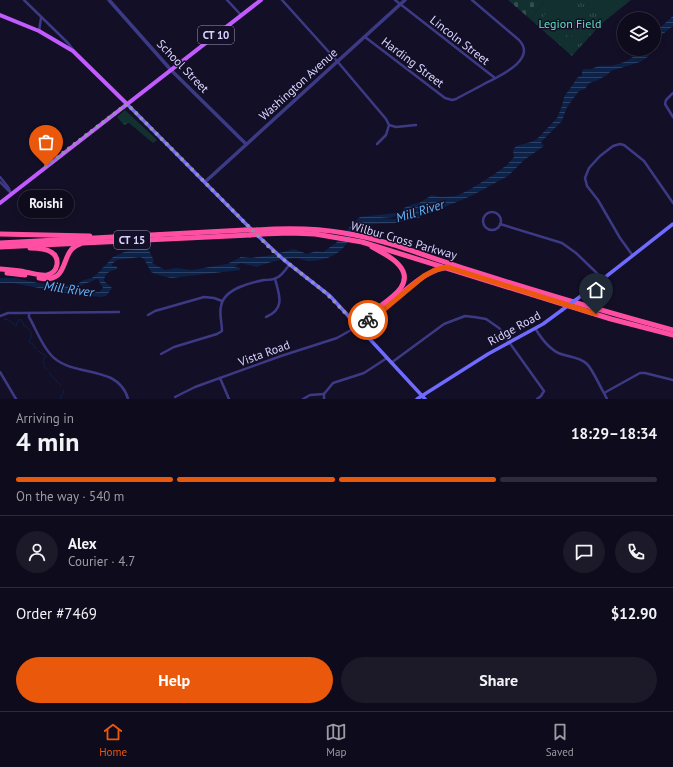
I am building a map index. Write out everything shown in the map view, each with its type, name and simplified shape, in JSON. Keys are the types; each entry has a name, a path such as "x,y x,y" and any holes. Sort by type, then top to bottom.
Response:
{"highway":[{"name":"Wilbur Cross Parkway","path":"0,243 287,228 310,229 394,246 609,313 673,330"},
{"path":"0,234 86,235 96,238"},
{"name":"Wilbur Cross Parkway","path":"0,247 261,234 342,235"},
{"name":"Wilbur Cross Parkway","path":"352,237 362,242 447,267 611,319 673,336"},
{"path":"0,273 50,278 58,275 73,248 87,242"},
{"path":"358,326 370,314 394,296 403,285 404,278 403,272 398,264 391,258 362,242"},
{"path":"0,270 15,270 46,275 53,272 57,267 56,257 49,251 15,246"},
{"path":"358,326 375,317 424,276 435,270 447,267"}],"main road":[{"name":"CT 10","path":"127,104 261,0"},
{"path":"0,15 39,31 76,53 275,253 326,293 424,397"},
{"path":"0,203 127,104"},
{"name":"Ridge Road","path":"417,399 424,397 478,360 535,328 562,310 673,224"}],"street":[{"path":"24,0 68,43 76,53"},
{"name":"School Street","path":"109,0 171,70 246,144"},
{"path":"227,0 242,15"},
{"path":"282,0 381,112 389,125 396,127 416,125"},
{"name":"Lincoln Street","path":"395,0 495,78"},
{"name":"Washington Avenue","path":"205,182 405,0"},
{"path":"472,0 517,38 524,46 524,54 519,62 510,71 495,78"},
{"path":"39,31 41,19 40,15"},
{"name":"Harding Street","path":"365,37 445,98 451,100 458,98 495,78"},
{"path":"673,93 666,100 665,104 673,117"},
{"path":"378,144 386,135 389,125"},
{"path":"633,256 620,238 598,200 587,186 585,178 589,168 600,156 613,146 620,144 644,161 673,203"},
{"path":"0,178 11,193"},
{"path":"0,182 8,192 11,193"},
{"path":"490,212 495,213 500,219 500,224 495,230 488,229 483,225 483,217 490,212"},
{"path":"500,224 562,243 576,253 603,279"},
{"path":"161,354 174,347 217,334 222,331 220,313 222,301 232,291 264,280 275,280 289,265"},
{"path":"266,317 275,312 280,300 275,280"},
{"path":"148,315 155,311 204,297 222,301"},
{"path":"0,316 8,313 119,312"},
{"path":"28,313 43,343 55,359 67,365 111,378 122,386 128,399"},
{"path":"391,363 444,324 465,316 486,319 499,328 544,391 537,399"},
{"name":"Vista Road","path":"175,396 220,378 337,338 358,326"},
{"path":"535,328 542,339 559,354 580,360 587,364 607,399"},
{"path":"324,399 324,394 333,383 364,373 386,358"},
{"path":"0,372 16,399"},
{"path":"604,393 640,373 673,380"},
{"path":"220,378 229,399"},
{"path":"303,399 310,395 324,394"}],"green space":[{"path":"508,0 545,0 530,19"},
{"name":"Legion Field","path":"545,0 631,0 601,24 572,56 530,19"},
{"path":"556,0 574,0 577,5 579,15 578,24 570,38 543,15 546,14"},
{"path":"585,0 616,0 602,18 593,11"},
{"path":"125,110 157,140 153,143 129,123 124,125 117,117"}],"water":[{"path":"673,16 673,26 661,35 661,27"},
{"name":"Mill River","path":"634,56 649,56 640,62 611,71 596,81 589,83 585,89 579,91 567,107 562,121 541,142 544,146 524,160 508,176 471,196 418,218 396,223 361,226 342,249 328,258 307,261 298,258 290,258 257,267 241,263 234,267 240,268 240,270 171,278 151,272 144,259 140,257 117,260 112,264 112,266 116,266 118,269 108,272 104,281 112,288 106,296 100,297 60,292 13,283 0,283 0,278 15,278 38,283 74,286 84,280 92,278 113,257 124,252 147,246 154,261 152,263 165,270 176,268 192,270 227,264 241,257 251,258 272,255 294,249 307,254 316,251 323,252 336,243 360,217 398,212 398,215 394,217 380,218 395,219 400,215 404,208 419,203 432,195 440,197 456,196 493,175 507,165 514,157 513,150 516,146 537,139 557,118 564,97 578,77 582,76 582,70 609,66 631,59","holes":["96,279 98,279 103,288 99,292 78,288"]}],"waterway":[{"path":"4,319 9,320 16,326 19,319 23,322 24,326 31,332 29,342 33,344 36,349"},
{"path":"38,351 46,356 43,360 44,364"},
{"path":"44,366 47,370"},
{"path":"49,373 61,386"},
{"path":"62,399 60,398 64,391 63,390"}],"way so far":[{"path":"46,166 64,154 127,104 274,252 326,293 358,326 368,320"}],"place":[{"name":"Roishi","path":"46,166"}],"route":[{"path":"368,320 375,317 424,276 435,270 447,267 596,314"}]}
